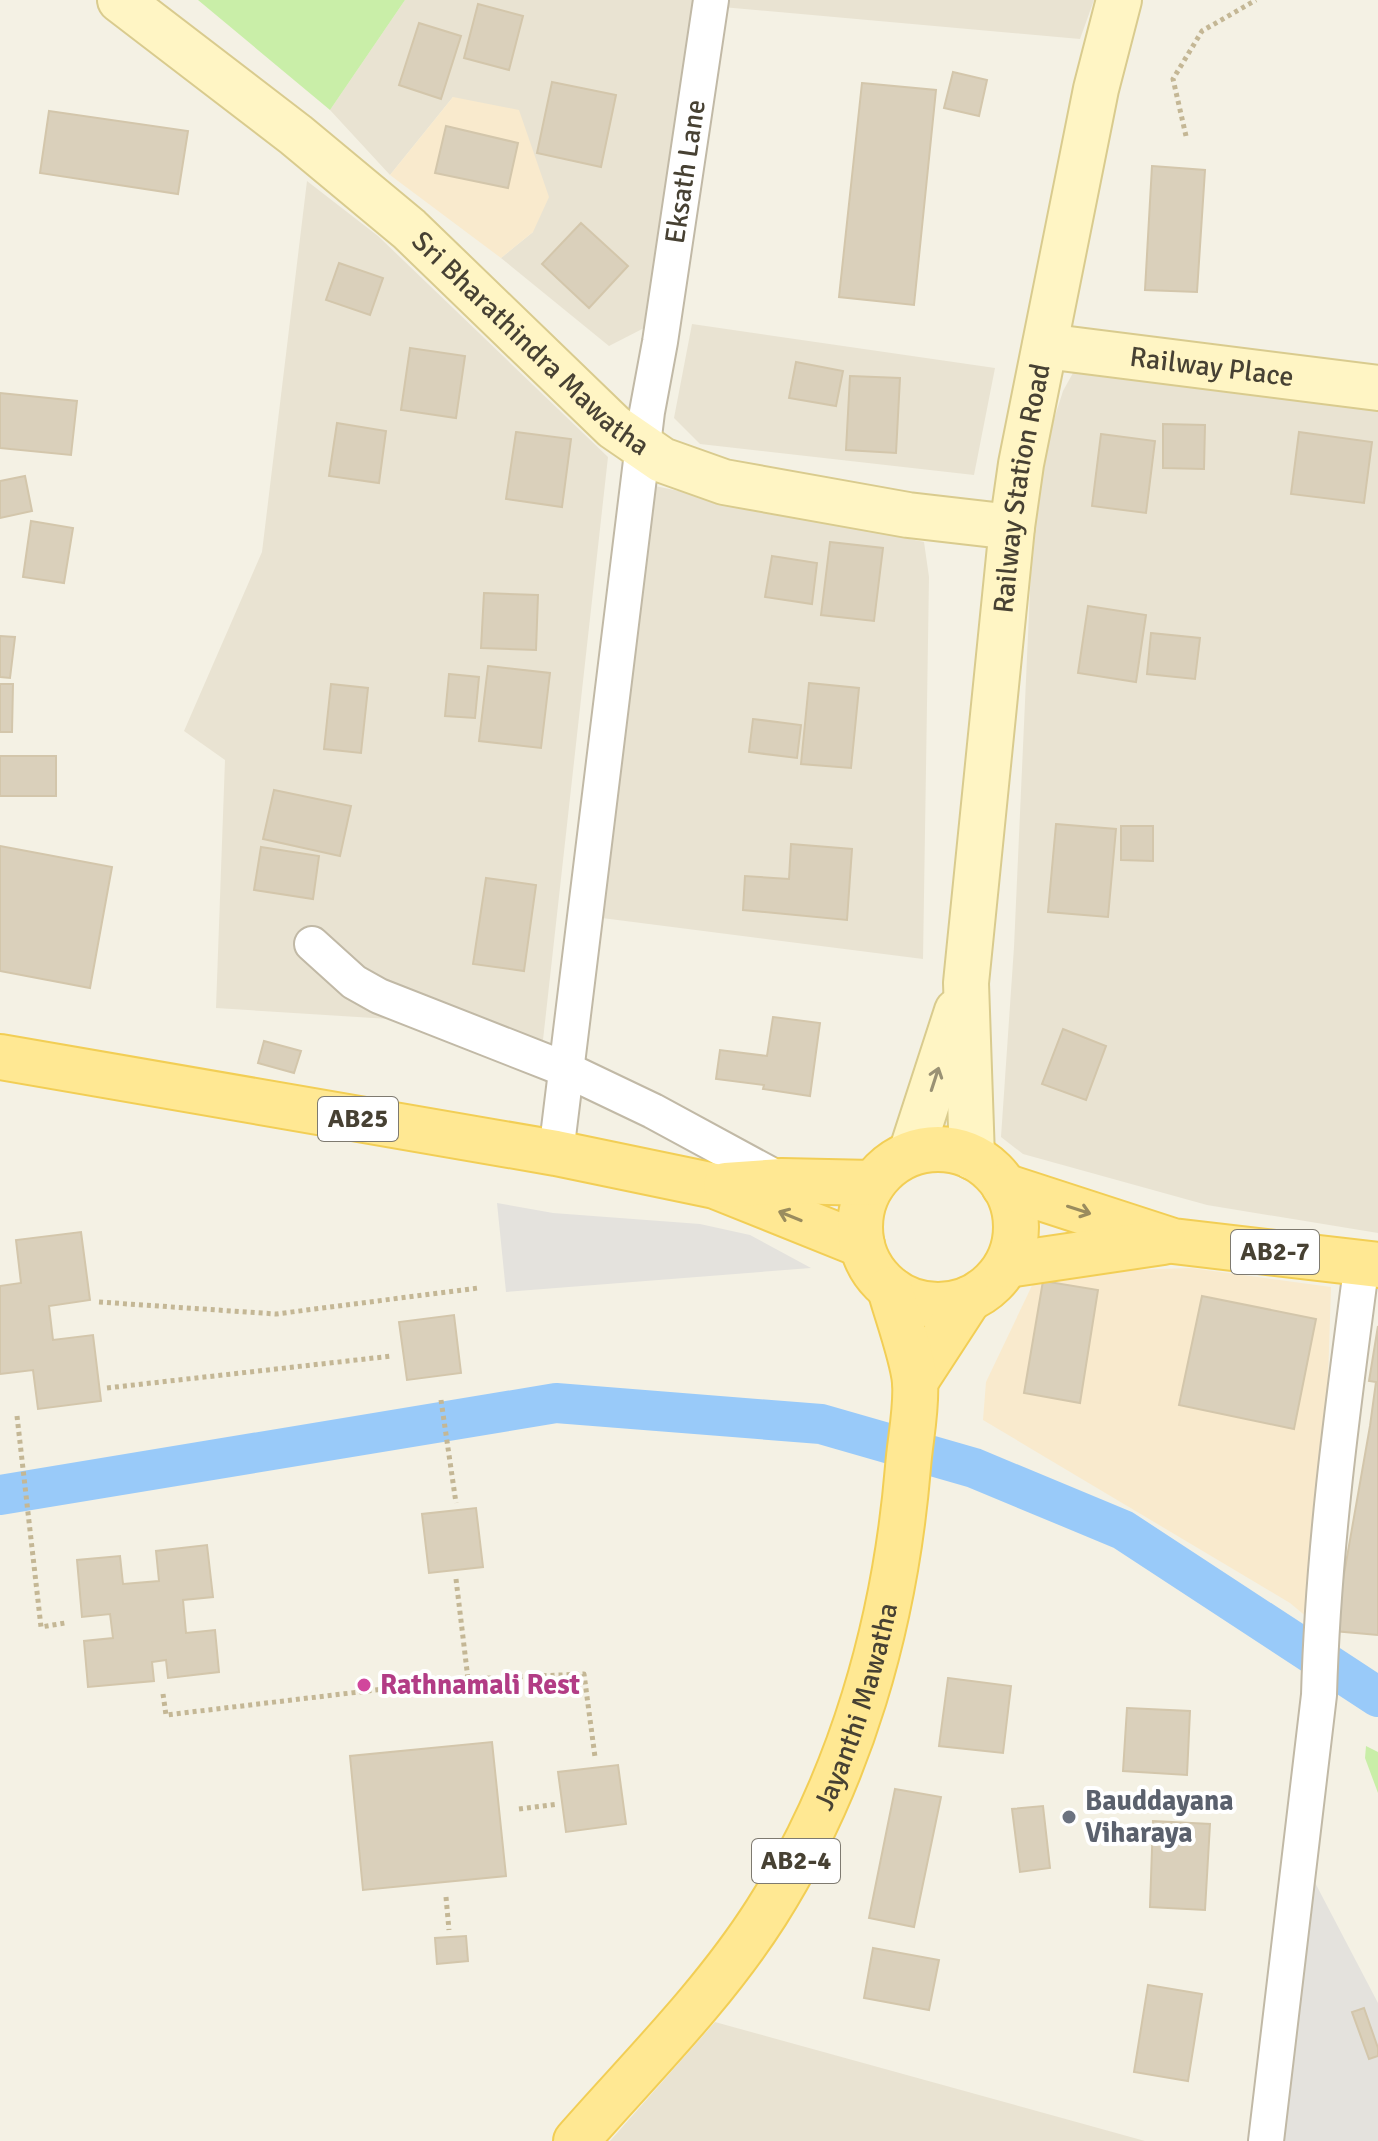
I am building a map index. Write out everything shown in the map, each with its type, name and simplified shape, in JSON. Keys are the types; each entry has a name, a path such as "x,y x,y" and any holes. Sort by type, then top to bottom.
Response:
{"main road":[{"name":"Sri Bharathindra Mawatha","path":"120,0 296,135 409,229 614,427 662,460 724,482 908,515 1012,527"},
{"name":"Railway Station Road","path":"972,1157 966,983 1012,527 1021,464 1096,89 1119,0"},
{"name":"Railway Place","path":"1045,346 1378,388"},
{"name":"Railway Station Road","path":"911,1153 966,983"},
{"name":"AB25","path":"0,1057 556,1153 715,1186 862,1245"},
{"path":"942,1149 972,1157 991,1169 1013,1204 1017,1225 1007,1265 997,1279 969,1299 949,1304 928,1304 908,1299 890,1289 868,1262 862,1245 861,1213 873,1183 889,1165 911,1153 942,1149"},
{"name":"AB25","path":"715,1186 782,1181 873,1183"},
{"name":"AB2-7","path":"1004,1186 1173,1241 1370,1263"},
{"name":"AB2-7","path":"1007,1265 1173,1241"},
{"name":"Jayanthi Mawatha","path":"576,2141 720,1978 765,1914 795,1864 856,1723 891,1596 903,1522 915,1382 890,1289"},
{"name":"Jayanthi Mawatha","path":"915,1382 969,1299"}],"street":[{"name":"Eksath Lane","path":"556,1153 642,448 711,0"},
{"path":"312,944 354,982 379,996 565,1069 653,1111 782,1181"},
{"path":"1266,2141 1319,1695 1320,1628 1350,1353 1370,1263"}],"path":[{"path":"1186,136 1173,79 1202,31 1256,0"},
{"path":"99,1302 276,1314 478,1288"},
{"path":"107,1388 392,1356"},
{"path":"441,1400 456,1503"},
{"path":"17,1416 41,1627 65,1623"},
{"path":"456,1579 468,1679"},
{"path":"163,1694 166,1715 468,1679 584,1674 595,1757"},
{"path":"519,1809 558,1804"},
{"path":"446,1897 449,1930"}],"shaded area":[{"path":"405,0 1094,0 1080,39 711,6 650,325 609,346 501,258 533,232 453,97 390,175 330,110"},
{"path":"453,97 519,110 549,197 533,232 501,258 390,175"},
{"path":"307,181 378,236 608,457 543,1040 499,1026 216,1008 225,760 184,731 262,552"},
{"path":"692,324 995,368 974,475 700,444 674,418"},
{"path":"1079,362 1378,403 1378,1233 1207,1205 1023,1154 1001,1137 1014,947 1035,479 1063,391"},
{"path":"655,486 924,542 929,577 923,959 602,918"},
{"path":"497,1203 553,1213 700,1224 750,1235 811,1268 506,1292"},
{"path":"1191,1268 1331,1287 1320,1628 1290,1603 983,1420 986,1382 1038,1273"},
{"path":"1300,1854 1378,2003 1378,2141 1266,2141"},
{"path":"715,2022 1145,2141 610,2141"}],"green space":[{"path":"198,0 405,0 330,110"},
{"path":"1366,1746 1378,1752 1378,1793 1365,1758"}],"building":[{"path":"478,4 523,16 509,70 464,58"},
{"path":"419,23 461,36 441,99 399,85"},
{"path":"953,72 987,80 979,116 944,108"},
{"path":"552,82 616,95 601,167 537,153"},
{"path":"862,83 936,90 914,305 839,297"},
{"path":"49,111 188,131 178,194 40,173"},
{"path":"446,126 518,143 508,188 435,173"},
{"path":"1152,166 1205,170 1197,292 1145,290"},
{"path":"581,223 628,266 589,308 542,264"},
{"path":"339,263 383,278 370,315 326,300"},
{"path":"410,348 465,356 456,418 401,410"},
{"path":"796,362 843,371 836,406 789,398"},
{"path":"850,376 900,378 896,453 846,450"},
{"path":"0,393 77,401 71,455 0,448"},
{"path":"337,423 386,431 379,483 329,476"},
{"path":"1163,424 1205,425 1204,469 1163,468"},
{"path":"516,432 571,439 562,507 506,499"},
{"path":"1299,432 1372,442 1364,503 1291,494"},
{"path":"1101,434 1155,441 1146,513 1092,506"},
{"path":"25,476 32,511 0,518 0,481"},
{"path":"31,521 73,528 64,583 23,577"},
{"path":"830,542 883,548 874,621 821,615"},
{"path":"772,556 817,563 812,604 765,597"},
{"path":"484,593 538,595 536,650 481,648"},
{"path":"1088,606 1146,615 1136,682 1078,673"},
{"path":"1151,633 1200,638 1195,679 1147,674"},
{"path":"0,636 15,637 10,678 0,677"},
{"path":"488,666 550,673 541,748 479,741"},
{"path":"449,674 479,677 475,718 445,716"},
{"path":"809,683 859,688 851,768 801,764"},
{"path":"0,684 13,684 12,732 0,732"},
{"path":"331,684 368,688 361,753 324,749"},
{"path":"753,719 801,725 797,758 749,752"},
{"path":"0,756 56,756 56,796 0,796"},
{"path":"274,790 351,806 340,856 263,839"},
{"path":"1056,824 1116,829 1108,917 1048,912"},
{"path":"1121,826 1153,826 1153,861 1121,860"},
{"path":"791,844 852,849 847,920 743,910 745,876 789,879"},
{"path":"0,846 112,867 90,988 0,971"},
{"path":"261,847 319,856 313,899 254,890"},
{"path":"486,878 536,885 524,971 473,964"},
{"path":"773,1017 820,1023 810,1096 763,1089 764,1085 716,1079 720,1050 767,1056"},
{"path":"1063,1029 1106,1046 1086,1100 1042,1084"},
{"path":"264,1041 301,1051 294,1073 258,1063"},
{"path":"81,1232 90,1300 49,1306 53,1340 93,1335 101,1401 38,1409 33,1370 0,1374 0,1286 21,1283 16,1240"},
{"path":"1043,1281 1098,1290 1080,1403 1024,1393"},
{"path":"1202,1296 1316,1319 1294,1429 1179,1405"},
{"path":"454,1315 461,1373 407,1380 399,1322"},
{"path":"1378,1326 1378,1635 1334,1631 1370,1426 1376,1382 1369,1381"},
{"path":"476,1508 483,1567 429,1573 422,1514"},
{"path":"207,1545 213,1597 183,1600 186,1633 215,1630 219,1672 168,1678 166,1660 152,1662 154,1681 88,1687 84,1641 113,1638 110,1614 82,1617 77,1560 120,1556 123,1584 159,1581 156,1551"},
{"path":"948,1678 1011,1686 1003,1753 939,1746"},
{"path":"1127,1708 1190,1711 1187,1775 1123,1771"},
{"path":"492,1742 506,1876 363,1890 350,1756"},
{"path":"618,1765 626,1824 566,1832 558,1772"},
{"path":"895,1789 941,1797 914,1927 869,1918"},
{"path":"1043,1806 1050,1868 1020,1872 1012,1809"},
{"path":"1153,1821 1210,1824 1205,1910 1150,1907"},
{"path":"466,1936 468,1961 437,1964 435,1938"},
{"path":"873,1948 939,1960 929,2010 864,1998"},
{"path":"1148,1985 1202,1994 1188,2081 1134,2072"},
{"path":"1364,2008 1378,2048 1378,2056 1369,2059 1352,2012"}],"waterway":[{"path":"0,1495 556,1403 821,1424 974,1468 1123,1530 1378,1697"}],"place":[{"name":"Rathnamali Rest","path":"364,1685"},
{"name":"Bauddayana Viharaya","path":"1069,1817"}]}
